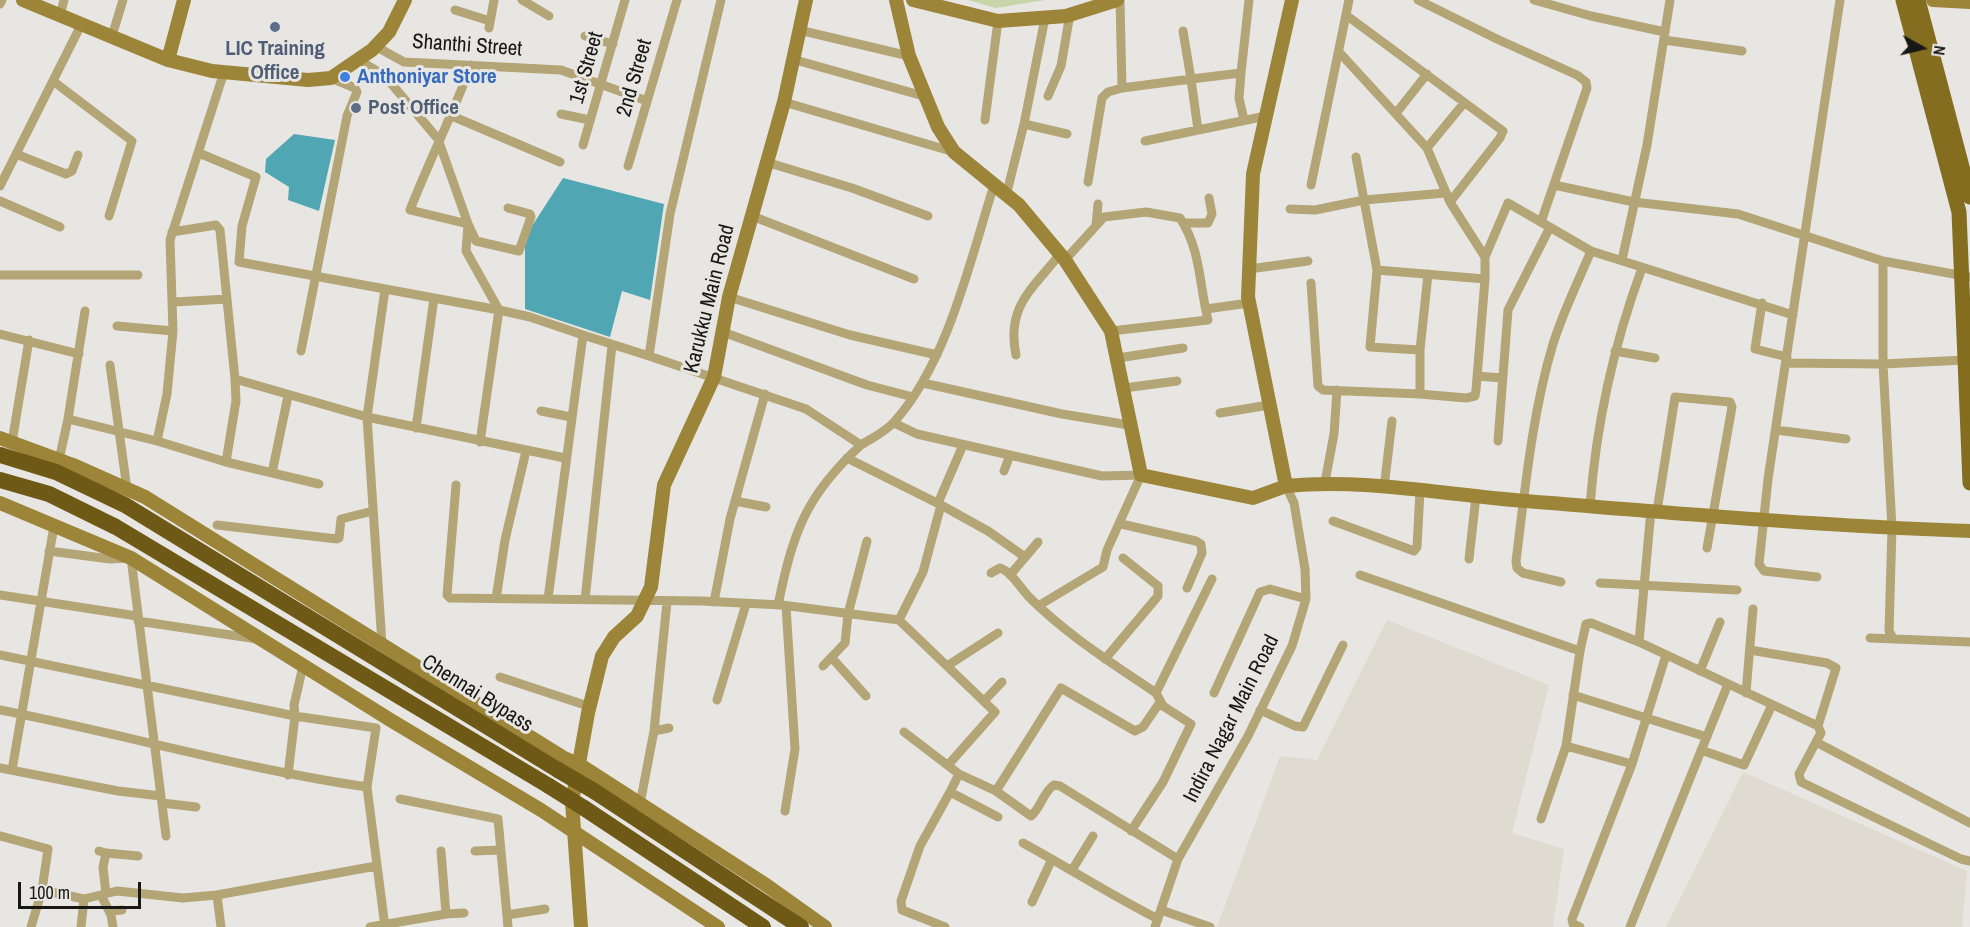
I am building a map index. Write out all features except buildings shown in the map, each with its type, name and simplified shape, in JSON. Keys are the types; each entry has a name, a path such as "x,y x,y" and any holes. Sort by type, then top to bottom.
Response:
{"highway":[{"name":"Chennai Bypass","path":"0,455 126,497 594,791 801,927"},
{"name":"Chennai Bypass","path":"0,480 48,494 116,527 549,786 763,927"}],"main road":[{"path":"1903,0 1959,212 1966,276 1965,360 1970,483"},
{"path":"1918,0 1970,197"}],"street":[{"path":"0,4 2,0"},
{"path":"23,0 168,60 224,72 308,80 331,78 356,88 357,92 347,116 301,351"},
{"path":"60,15 64,0"},
{"path":"112,36 123,0"},
{"path":"168,60 184,0"},
{"path":"331,78 375,46 389,32 405,0"},
{"path":"455,10 489,25 494,0"},
{"path":"522,0 549,16"},
{"name":"1st Street","path":"583,145 625,0"},
{"name":"2nd Street","path":"628,165 677,0"},
{"path":"649,356 670,214 721,0"},
{"name":"Karukku Main Road","path":"582,927 572,802 602,656 614,637 637,616 651,587 664,485 714,377 729,297 784,102 806,0"},
{"path":"896,0 909,56 938,127 954,152"},
{"path":"913,0 998,21 1070,14 1119,0 1122,88"},
{"path":"1244,120 1239,98 1249,0"},
{"path":"1286,486 1249,303 1249,269 1253,174 1292,0"},
{"path":"1311,185 1334,64 1339,52 1349,0"},
{"path":"1418,0 1577,75 1586,82 1587,88 1554,185 1545,225 1508,310 1498,441"},
{"path":"1534,0 1664,36 1742,51"},
{"path":"1622,260 1647,145 1670,0"},
{"path":"1817,577 1760,568 1763,519 1840,0"},
{"path":"1933,0 1970,2"},
{"path":"1048,96 1061,66 1070,14"},
{"path":"1290,209 1315,210 1364,200 1448,197 1500,138 1503,131 1346,15"},
{"path":"1006,195 1024,124 1045,18"},
{"path":"985,120 998,21"},
{"path":"0,186 81,25"},
{"path":"799,30 909,56"},
{"path":"1183,31 1198,130"},
{"path":"585,36 613,44"},
{"name":"Shanthi Street","path":"375,46 405,62 561,70 647,101"},
{"path":"1339,52 1397,112 1427,148 1448,197 1485,257"},
{"path":"357,59 384,75 438,139 476,241 521,250 531,217 530,213 508,208"},
{"path":"792,59 927,97"},
{"path":"468,224 410,210 438,139 452,116 471,64"},
{"path":"157,441 167,394 173,332 174,302 169,253 172,232 224,72"},
{"path":"1088,182 1102,98 1108,92 1122,88 1241,73"},
{"path":"1397,112 1427,74"},
{"path":"53,81 132,141 109,216"},
{"path":"784,102 954,152 1019,206 1063,257 1111,331 1141,475 1121,524 1107,550 1103,567 1038,606"},
{"path":"1427,148 1464,103"},
{"path":"561,114 590,120"},
{"path":"452,116 560,162"},
{"path":"1145,141 1266,116"},
{"path":"1024,124 1067,134"},
{"path":"199,153 256,177 242,226 239,262 530,317 806,409 861,445"},
{"path":"16,154 66,174 72,171 78,155"},
{"path":"1356,157 1377,270 1370,347 1420,350"},
{"path":"766,162 852,188 928,216"},
{"path":"785,811 795,748 782,605 786,565 806,513 817,492 846,458 894,423 923,383 937,355 994,185"},
{"path":"1554,185 1634,202 1738,214 1883,261 1966,276"},
{"path":"1184,223 1208,223 1212,214 1209,198"},
{"path":"0,201 60,227"},
{"path":"1311,283 1316,378 1318,386 1323,390 1475,396 1485,257 1508,203 1591,251 1762,303 1793,315"},
{"path":"1096,225 1098,204"},
{"path":"1016,355 1012,334 1015,315 1022,301 1104,217 1146,212 1180,218 1192,236 1200,263 1208,320 1111,331"},
{"path":"752,216 915,279"},
{"path":"468,224 466,251 499,310 480,442"},
{"path":"172,232 216,225 220,230 236,401 226,462"},
{"path":"1561,582 1523,573 1517,568 1524,501 1553,343 1591,251"},
{"path":"1249,269 1308,261"},
{"path":"1883,261 1883,364 1892,528 1889,631 1893,638"},
{"path":"1590,506 1593,470 1615,351 1623,320 1642,268"},
{"path":"1377,270 1485,279"},
{"path":"1420,394 1420,350 1428,274"},
{"path":"0,275 138,275"},
{"path":"382,644 367,417 385,289"},
{"path":"729,297 850,335 937,355"},
{"path":"416,428 434,298"},
{"path":"174,302 227,299"},
{"path":"1206,309 1249,303"},
{"path":"1762,303 1755,349 1787,360 1883,364 1965,360"},
{"path":"59,460 86,311"},
{"path":"117,326 173,332"},
{"path":"723,332 867,385 913,397"},
{"path":"0,334 79,354"},
{"path":"548,599 583,335"},
{"path":"29,340 6,440 59,460 126,497 145,497 564,758 580,765 766,885 825,927"},
{"path":"585,600 612,345"},
{"path":"1118,358 1183,348"},
{"path":"1615,351 1655,358"},
{"path":"110,365 126,497"},
{"path":"1477,376 1502,378"},
{"path":"235,380 367,417 565,458"},
{"path":"1124,388 1177,381"},
{"path":"923,383 1062,414 1129,425"},
{"path":"1325,482 1334,434 1337,390"},
{"path":"714,602 735,501 765,394"},
{"path":"1639,642 1654,511 1674,400 1678,395 1732,404 1707,548"},
{"path":"272,473 288,396"},
{"path":"1220,413 1269,405"},
{"path":"541,411 571,417"},
{"path":"68,419 157,441 226,462 319,484"},
{"path":"1384,488 1392,420"},
{"path":"894,423 917,434 963,446 1102,476 1141,475 1253,498 1286,486 1325,482 1654,511 1892,528 1970,531"},
{"path":"1776,429 1846,439"},
{"path":"899,620 923,572 940,504 963,446"},
{"path":"496,599 505,540 526,451"},
{"path":"1004,471 1010,455"},
{"path":"846,458 940,504 988,531 1025,557"},
{"path":"456,485 447,595 450,598 782,605 899,620 995,712 949,764"},
{"name":"Indira Nagar Main Road","path":"1158,919 1178,859 1260,710 1292,646 1306,599 1305,568 1294,503 1286,486"},
{"path":"1333,521 1414,551 1417,547 1420,491"},
{"path":"1469,559 1476,496"},
{"path":"735,501 766,507"},
{"path":"0,503 131,558 576,833 718,927"},
{"path":"217,525 337,539 341,519 374,511"},
{"path":"1121,524 1201,544 1202,553 1187,588"},
{"path":"12,770 39,601 54,526"},
{"path":"823,666 845,643 848,614 867,541"},
{"path":"1010,575 1038,542"},
{"path":"49,551 110,560 131,558"},
{"path":"131,558 166,836"},
{"path":"1105,659 1158,596 1158,586 1123,558"},
{"path":"991,573 1000,568 1010,575 1057,625 1156,693 1163,706 1191,724 1163,782 1131,831"},
{"path":"1360,575 1580,651"},
{"path":"1156,693 1212,579"},
{"path":"1600,583 1737,590"},
{"path":"1214,693 1260,592 1270,589 1306,599"},
{"path":"0,595 261,640"},
{"path":"640,804 654,731 667,603"},
{"path":"717,700 746,604"},
{"path":"1746,693 1753,609"},
{"path":"1700,671 1720,622"},
{"path":"1541,819 1566,746 1583,630 1586,624 1592,623 1639,642 1818,726"},
{"path":"947,666 998,633"},
{"path":"1870,638 1970,642"},
{"path":"1260,710 1303,727 1343,645"},
{"path":"1750,650 1827,663 1836,668 1818,726 1821,733 1799,774 1801,782 1961,859 1970,861"},
{"path":"0,655 295,716 376,728 367,787 385,926"},
{"path":"1580,927 1573,924 1572,919 1632,764 1666,655"},
{"path":"832,658 866,696"},
{"path":"288,776 295,716 294,705 303,666"},
{"path":"500,677 591,707"},
{"path":"984,701 1002,682"},
{"path":"1630,927 1728,684"},
{"path":"996,791 1060,688 1135,731 1143,727 1158,705 1163,706"},
{"path":"1573,695 1707,737"},
{"path":"1701,750 1744,765 1772,705"},
{"path":"0,710 153,742 288,776 367,787"},
{"path":"654,731 669,728"},
{"path":"904,732 949,764 959,774 996,791 1033,816 1050,787 1060,786 1178,859"},
{"path":"1816,742 1970,823"},
{"path":"1566,746 1632,764"},
{"path":"0,768 196,807"},
{"path":"945,927 910,915 902,910 901,901 920,846 959,774"},
{"path":"950,792 998,817"},
{"path":"400,799 498,819 508,927"},
{"path":"1072,870 1093,836"},
{"path":"0,837 48,849 42,890 31,927"},
{"path":"1023,843 1072,870 1103,891 1158,919 1210,927"},
{"path":"441,850 446,914"},
{"path":"475,851 501,850"},
{"path":"113,927 104,894 102,852 138,856"},
{"path":"1032,902 1052,859"},
{"path":"42,890 84,899 117,891 183,898 217,895 376,866"},
{"path":"217,895 221,927"},
{"path":"81,927 84,899"},
{"path":"507,915 545,909"},
{"path":"109,911 122,910"},
{"path":"370,927 465,913"}],"shaded area":[{"path":"1387,620 1549,685 1512,833 1564,849 1553,927 1217,927 1280,756 1317,760"},
{"path":"1743,772 1967,871 1962,927 1666,927"}],"green space":[{"path":"968,0 1045,0 996,8"}],"water":[{"path":"294,134 335,140 319,211 288,200 289,187 265,172 266,159"},
{"path":"563,178 664,204 650,300 622,291 610,337 525,309 525,237"}],"place":[{"name":"LIC Training Office","path":"275,27"},
{"name":"Anthoniyar Store","path":"345,77"},
{"name":"Post Office","path":"356,108"}]}
